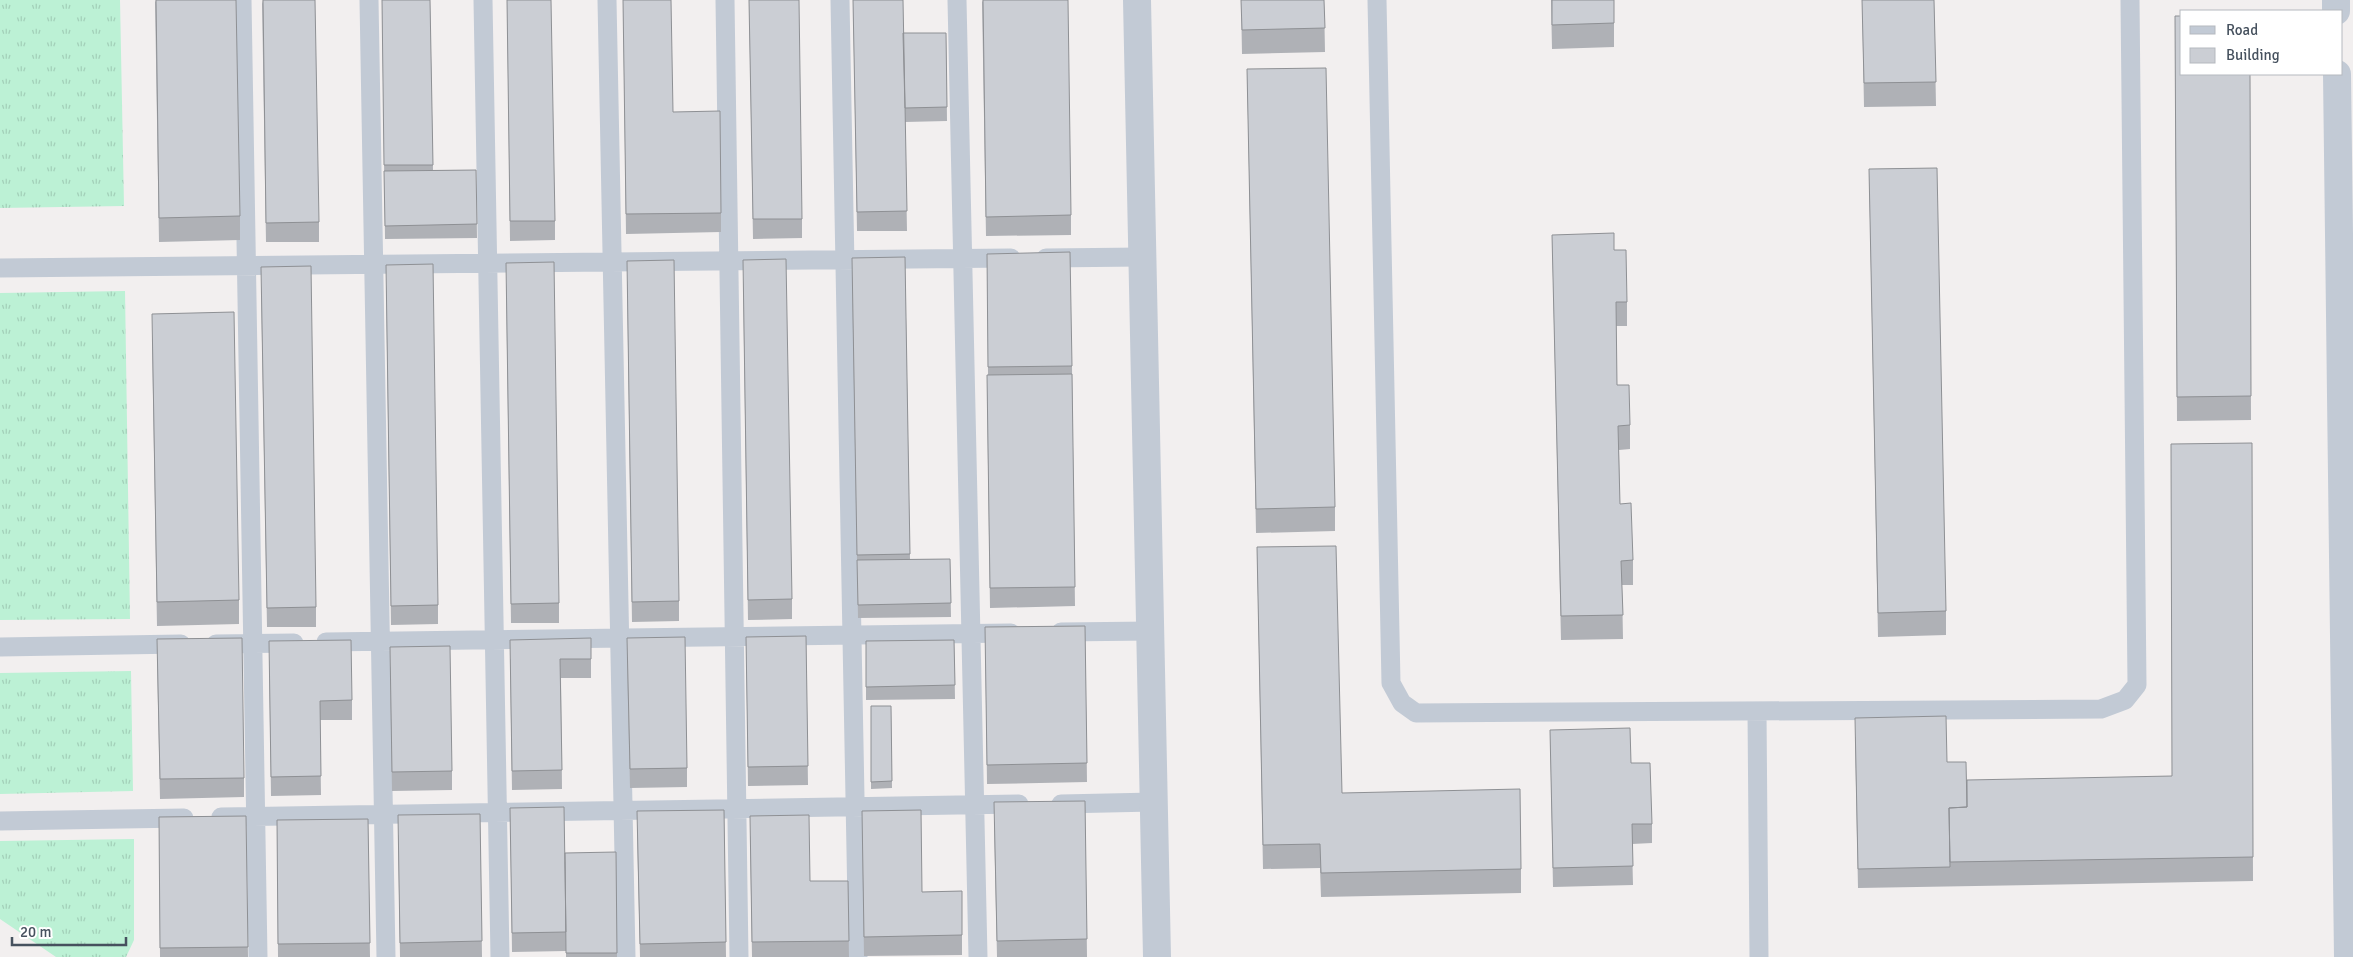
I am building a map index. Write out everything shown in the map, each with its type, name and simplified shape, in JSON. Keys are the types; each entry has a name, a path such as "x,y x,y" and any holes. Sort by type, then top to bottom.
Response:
{"street":[{"path":"1137,0 1157,957"},
{"path":"2337,75 2348,957"}],"lane":[{"path":"242,0 258,957"},
{"path":"369,0 386,957"},
{"path":"483,0 500,957"},
{"path":"607,0 626,957"},
{"path":"725,0 739,957"},
{"path":"840,0 858,957"},
{"path":"957,0 978,957"},
{"path":"1377,0 1391,683 1402,703 1416,713 2101,709 2125,700 2137,685 2130,0"},
{"path":"0,268 1142,257"},
{"path":"1046,632 1151,630"},
{"path":"0,646 1028,632"},
{"path":"1757,711 1758,957"},
{"path":"0,821 1154,802"}],"green space":[{"path":"0,0 120,0 124,206 0,208"},
{"path":"125,291 130,619 0,620 0,293"},
{"path":"131,671 133,791 0,794 0,673"},
{"path":"134,839 134,940 126,957 56,957 0,919 0,841"}],"building":[{"path":"156,0 236,0 240,216 159,218"},
{"path":"263,0 315,0 319,222 266,223"},
{"path":"382,0 430,0 433,165 384,165"},
{"path":"507,0 551,0 555,221 510,221"},
{"path":"623,0 671,0 673,112 720,111 721,213 626,214"},
{"path":"749,0 799,0 802,219 753,219"},
{"path":"853,0 903,0 907,211 857,212"},
{"path":"983,0 1068,0 1071,215 986,217"},
{"path":"1241,0 1324,0 1325,28 1242,30"},
{"path":"1552,0 1614,0 1614,23 1552,25"},
{"path":"1862,0 1934,0 1936,82 1864,83"},
{"path":"2175,16 2180,16 2180,75 2250,75 2251,396 2177,397"},
{"path":"903,33 946,33 947,107 905,108"},
{"path":"1326,68 1335,507 1256,509 1247,69"},
{"path":"1937,168 1946,611 1878,613 1869,169"},
{"path":"476,170 477,224 385,226 384,171"},
{"path":"1614,233 1614,250 1626,250 1627,302 1616,302 1617,385 1629,385 1630,425 1618,426 1620,504 1631,503 1633,560 1621,561 1623,615 1561,616 1552,235"},
{"path":"1070,252 1072,366 988,367 987,254"},
{"path":"905,257 910,554 857,555 852,258"},
{"path":"786,259 792,599 748,600 743,260"},
{"path":"674,260 679,601 632,602 627,261"},
{"path":"554,262 559,603 511,604 506,263"},
{"path":"433,264 438,605 391,606 386,265"},
{"path":"311,266 316,607 267,608 261,267"},
{"path":"234,312 239,600 157,602 152,314"},
{"path":"1072,374 1075,587 990,588 987,375"},
{"path":"2252,443 2253,857 1950,862 1949,808 1967,807 1967,780 2172,776 2171,444"},
{"path":"1336,546 1342,793 1520,789 1521,869 1321,873 1320,844 1263,845 1257,547"},
{"path":"950,559 951,603 858,605 857,560"},
{"path":"1085,626 1087,763 987,765 985,627"},
{"path":"806,636 808,766 748,767 746,637"},
{"path":"685,637 687,768 630,769 627,638"},
{"path":"242,638 244,778 160,779 157,639"},
{"path":"591,638 591,659 560,659 562,770 512,771 510,640"},
{"path":"351,640 352,700 320,701 321,776 271,777 269,641"},
{"path":"954,640 955,685 866,687 866,641"},
{"path":"450,646 452,771 392,772 390,647"},
{"path":"871,706 891,706 892,781 871,782"},
{"path":"1946,716 1947,762 1966,762 1967,807 1949,808 1950,867 1858,869 1855,718"},
{"path":"1630,728 1631,763 1650,763 1652,824 1632,824 1633,866 1553,868 1550,730"},
{"path":"1085,801 1087,939 997,941 994,802"},
{"path":"564,807 566,932 512,933 510,808"},
{"path":"724,810 726,942 640,944 637,811"},
{"path":"921,810 922,892 962,891 962,935 864,937 862,811"},
{"path":"480,814 482,941 400,943 398,815"},
{"path":"809,815 810,881 848,881 849,941 752,942 750,816"},
{"path":"246,816 248,947 160,948 159,817"},
{"path":"368,819 370,943 278,944 277,820"},
{"path":"616,852 617,953 566,953 565,853"}]}
